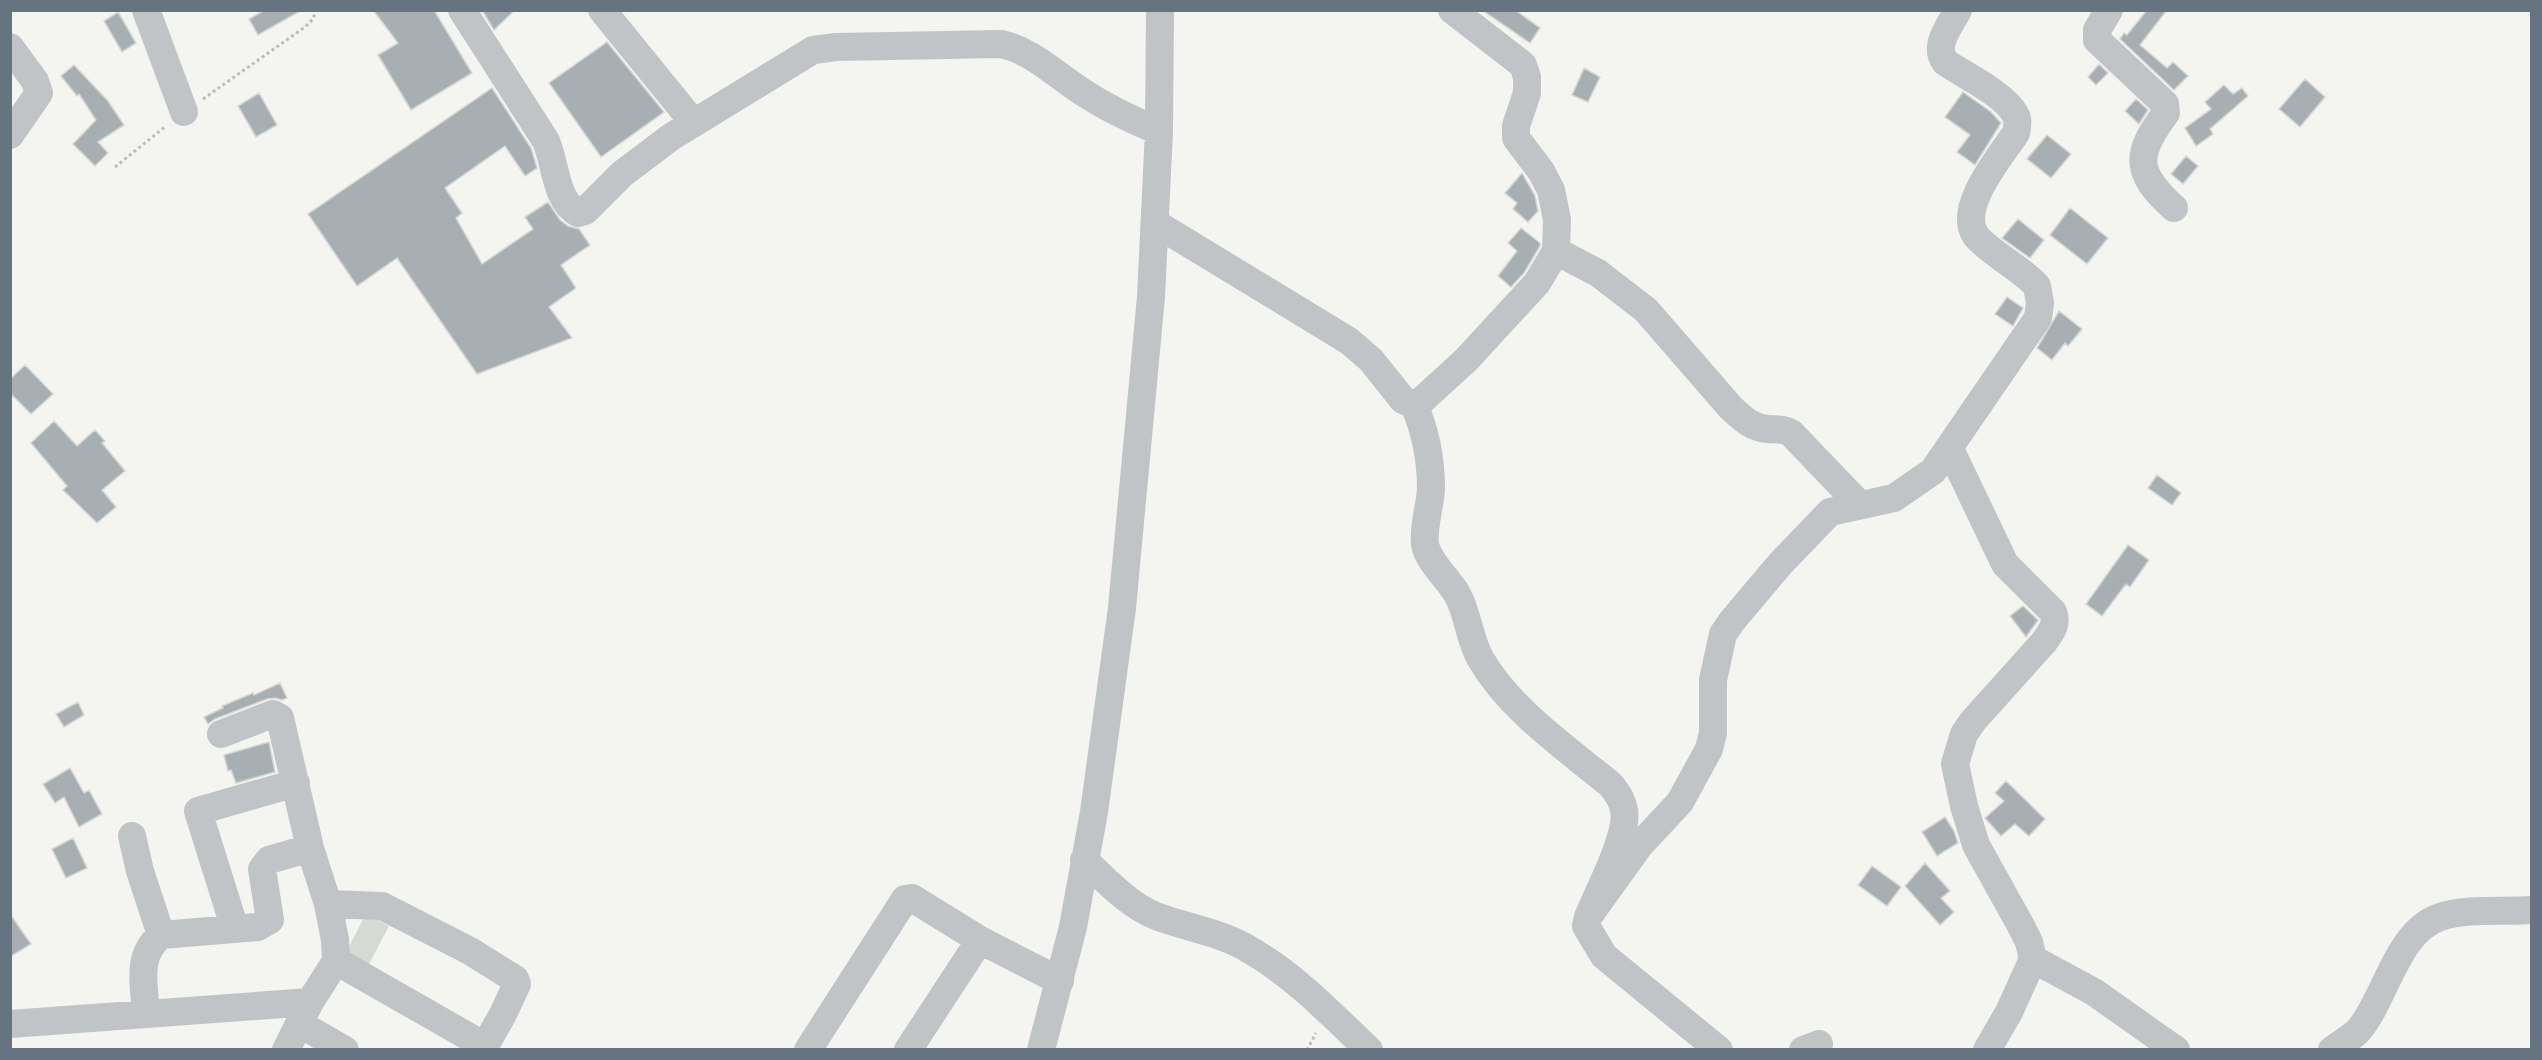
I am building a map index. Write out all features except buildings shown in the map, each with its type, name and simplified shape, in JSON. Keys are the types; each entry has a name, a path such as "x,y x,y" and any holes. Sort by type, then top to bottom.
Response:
{"street":[{"path":"146,10 184,112"},
{"path":"462,10 546,141 553,157 561,194 569,206 578,213 585,212 622,174 693,123 813,50 836,47 1002,44 1023,52 1127,118 1159,131"},
{"path":"602,10 693,123"},
{"path":"1041,1050 1073,927 1094,812 1122,608 1151,297 1159,131 1160,10"},
{"path":"1414,405 1466,360 1537,283 1556,251 1557,220 1551,190 1541,171 1516,138 1516,126 1527,93 1527,77 1523,64 1452,10"},
{"path":"1588,917 1639,846 1680,802 1709,749 1713,733 1713,680 1724,634 1732,621 1819,521 1830,512 1894,498 1933,471 2038,318 2040,303 2037,286 1976,236 1971,223 1972,204 1977,192 2016,133 2018,125 2016,115 2004,101 1945,62 1941,57 1942,41 1958,10"},
{"path":"2109,10 2097,30 2097,40 2165,104 2166,113 2146,143 2143,155 2149,181 2174,208"},
{"path":"10,46 35,81 39,93 10,135"},
{"path":"1155,223 1349,341 1371,360 1403,400 1414,405 1422,423 1428,448 1431,490 1425,545 1431,558 1458,595 1480,657 1498,684 1530,718 1611,785 1620,796 1625,812 1620,843 1586,926 1604,956 1719,1050"},
{"path":"1556,251 1598,273 1646,310 1731,408 1746,422 1759,428 1785,429 1791,432 1860,505"},
{"path":"1950,449 2005,564 2053,612 2055,618 2053,630 2044,642 1964,734 1955,764 1964,806 1976,845 2021,926 2029,942 2033,959 2009,1012 1987,1050"},
{"path":"220,734 268,715 276,715 285,732 310,848 328,904 335,940 336,962 286,1050"},
{"path":"234,929 198,811 296,783"},
{"path":"132,836 140,871 161,935"},
{"path":"146,1013 143,968 145,954 153,942 161,935 258,927 270,920 262,869 265,863 310,848"},
{"path":"1084,860 1140,909 1222,937 1266,960 1290,976 1369,1050"},
{"path":"808,1050 905,899 912,898 980,940 1060,981"},
{"path":"328,904 382,906 470,951 515,978 517,984 484,1048 336,962"},
{"path":"2332,1050 2358,1030 2377,1002 2402,953 2413,936 2424,926 2449,916 2478,912 2532,910"},
{"path":"908,1050 980,940"},
{"path":"2033,959 2094,992 2176,1050"},
{"path":"10,1024 146,1013 305,1013 345,1050"},
{"path":"1803,1050 1819,1044 1815,1050"}],"path":[{"path":"115,167 184,112 305,27 313,19 316,10"}],"shaded area":[{"path":"366,914 389,926 368,966 345,954"}]}
